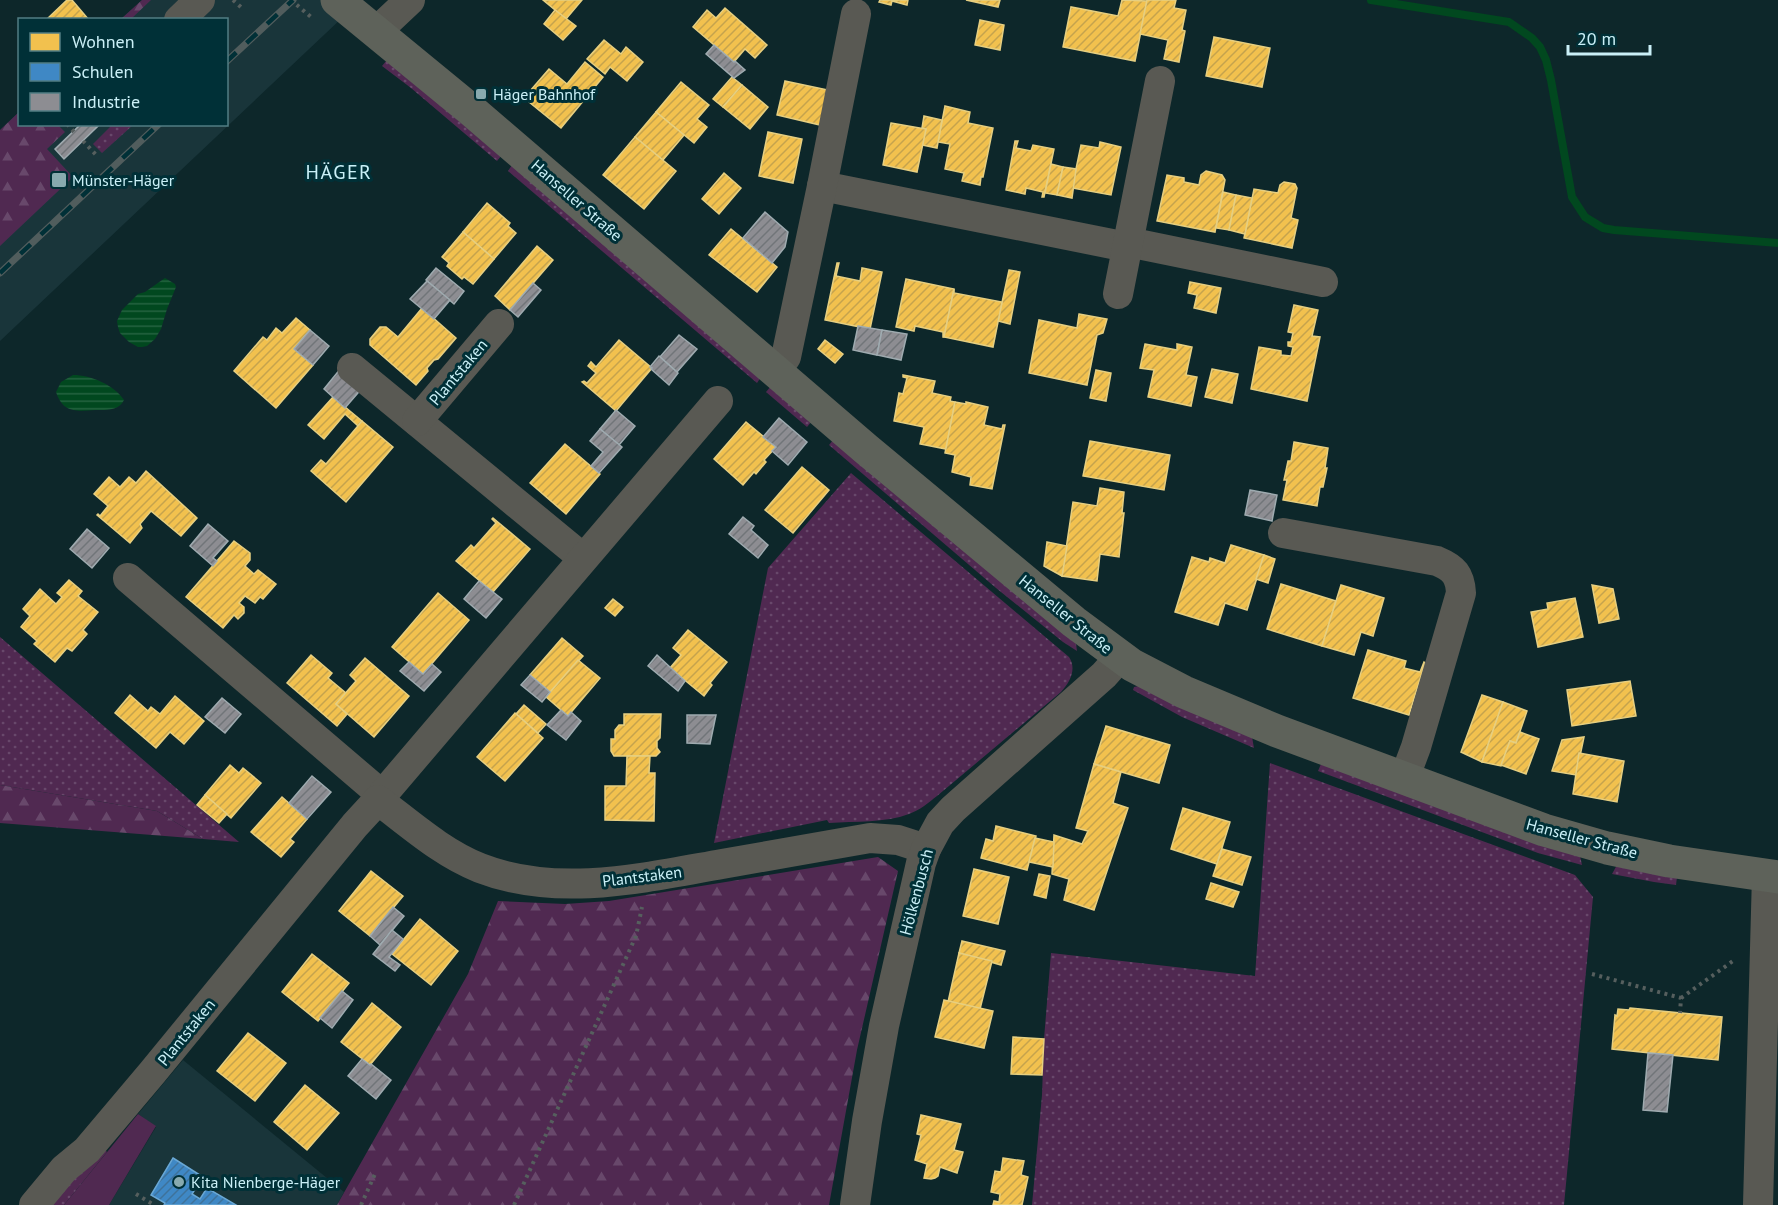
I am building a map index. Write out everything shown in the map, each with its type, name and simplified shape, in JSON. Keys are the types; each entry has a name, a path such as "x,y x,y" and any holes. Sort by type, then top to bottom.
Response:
{"main road":[{"name":"Hanseller Straße","path":"337,0 480,117 775,371 1065,614 1120,657 1150,675 1211,704 1404,779 1568,838 1669,861 1772,876"}],"street":[{"path":"181,18 200,0"},
{"path":"376,32 410,0"},
{"path":"775,371 786,357 856,14"},
{"path":"1118,294 1160,81"},
{"path":"822,186 1323,282"},
{"name":"Plantstaken","path":"417,421 498,324"},
{"name":"Plantstaken","path":"352,368 584,558"},
{"name":"Plantstaken","path":"34,1205 64,1169 87,1150 142,1086 355,825 718,401"},
{"path":"1283,533 1437,561 1449,566 1458,574 1461,593 1416,747 1404,779"},
{"name":"Plantstaken","path":"128,578 434,843 459,858 504,876 554,884 584,884 648,877 870,838 898,840 926,849"},
{"name":"Hölkenbusch","path":"855,1205 884,1026 926,849 940,823 952,809 1104,675 1120,657"},
{"name":"Hanseller Straße","path":"1758,1205 1772,876"}],"path":[{"path":"233,0 243,9"},
{"path":"69,126 74,132"},
{"path":"82,141 98,157"},
{"path":"514,1205 636,936 648,877"},
{"path":"1680,1013 1682,998 1733,961"},
{"path":"1592,974 1682,998"},
{"path":"361,1205 375,1174"},
{"path":"136,1194 154,1205"}],"shaded area":[{"path":"142,0 361,0 228,126 228,18 122,18"},
{"path":"18,113 18,126 228,126 0,341 0,130"},
{"path":"165,278 176,287 161,329 147,346 138,347 120,333 117,321 122,310 138,294 145,292"},
{"path":"73,375 101,382 120,395 124,400 122,404 108,410 77,411 67,408 56,392 61,382"},
{"path":"183,1060 344,1192 337,1205 109,1205 156,1127 138,1114"}],"green space":[{"path":"142,0 151,0 132,18 122,18"},
{"path":"387,60 501,156 497,161 382,66"},
{"path":"18,113 18,126 59,126 65,132 47,149 73,177 0,246 0,130"},
{"path":"132,126 102,153 93,144 110,127"},
{"path":"512,165 761,377 757,383 508,171"},
{"path":"771,386 812,421 807,427 766,392"},
{"path":"834,439 1072,638 1077,651 996,588 829,445"},
{"path":"851,473 1069,657 1072,666 1071,675 1061,692 937,796 913,812 880,820 829,823 827,820 714,843 768,568"},
{"path":"0,637 239,842 203,839 157,811 0,785"},
{"path":"1139,686 1252,737 1254,748 1182,717 1133,690 1134,687"},
{"path":"1270,763 1575,875 1593,897 1564,1205 1032,1205 1051,953 1255,976"},
{"path":"1321,764 1580,856 1582,865 1538,853 1318,771"},
{"path":"0,785 157,811 203,839 0,823"},
{"path":"878,857 898,871 857,1050 829,1205 337,1205 468,974 498,901 565,904 609,901"},
{"path":"1617,865 1677,877 1676,885 1612,874"},
{"path":"138,1114 156,1126 109,1205 64,1205"},
{"path":"104,1149 107,1152 64,1205 45,1205"}],"building: Wohnen":[{"path":"67,0 72,0 87,18 48,18"},
{"path":"543,0 582,0 566,19"},
{"path":"880,0 908,0 907,5 892,1 891,5 879,2"},
{"path":"966,0 1000,0 998,7"},
{"path":"1122,0 1147,1 1135,61 1063,47 1071,7 1118,16"},
{"path":"1147,0 1176,0 1174,8 1186,10 1182,30 1185,31 1179,62 1164,59 1168,40 1140,34"},
{"path":"725,8 767,45 755,58 745,49 734,62 693,27 707,10 716,18"},
{"path":"555,10 576,26 563,40 544,24"},
{"path":"980,20 1004,25 1000,50 975,45"},
{"path":"1214,37 1270,48 1262,87 1206,76"},
{"path":"604,40 621,54 626,47 643,62 627,81 610,67 605,74 587,59"},
{"path":"585,62 603,77 561,128 524,98 549,69 567,84"},
{"path":"732,77 742,85 723,107 713,99"},
{"path":"785,81 828,90 820,125 777,115"},
{"path":"681,82 709,105 697,119 707,127 694,143 656,112"},
{"path":"742,85 768,107 750,129 723,107"},
{"path":"945,106 970,112 968,123 993,128 980,185 962,181 964,173 945,169 950,144 938,142"},
{"path":"656,112 684,135 663,160 635,137"},
{"path":"924,116 942,120 937,148 922,145 926,129 922,128"},
{"path":"891,123 926,129 917,172 883,165"},
{"path":"768,132 802,139 793,183 759,176"},
{"path":"635,137 676,171 644,209 603,175"},
{"path":"1015,141 1018,141 1016,148 1031,151 1033,145 1054,149 1044,197 1042,197 1043,192 1026,188 1025,194 1006,190"},
{"path":"1100,142 1121,147 1111,195 1072,188 1081,145 1099,148"},
{"path":"1051,164 1063,167 1057,195 1045,193"},
{"path":"1063,167 1076,169 1072,198 1057,195"},
{"path":"1206,171 1222,175 1225,180 1215,232 1157,221 1167,175 1184,178 1184,182 1199,185 1201,175"},
{"path":"724,173 741,188 719,214 702,199"},
{"path":"1284,182 1295,184 1297,188 1291,218 1298,220 1292,248 1244,238 1254,189 1278,193 1280,185"},
{"path":"1223,192 1236,195 1229,230 1216,228"},
{"path":"1236,195 1252,198 1245,234 1229,230"},
{"path":"487,203 510,223 508,226 516,233 494,259 463,232"},
{"path":"731,229 777,267 757,292 709,255"},
{"path":"463,232 494,259 473,284 464,277 462,279 447,266 449,263 442,257"},
{"path":"537,246 553,260 510,310 495,296"},
{"path":"837,263 839,263 836,276 860,281 862,268 882,272 870,329 825,320"},
{"path":"1009,270 1020,272 1010,324 998,321"},
{"path":"906,279 954,289 944,337 943,332 915,326 914,331 896,327"},
{"path":"1190,282 1221,288 1216,313 1194,308 1197,295 1188,293"},
{"path":"954,289 954,293 1002,302 993,347 944,337"},
{"path":"1294,305 1318,310 1312,336 1320,337 1307,401 1251,389 1259,347 1281,351 1281,355 1291,356 1293,347 1288,346 1288,342 1291,342 1293,333 1288,332"},
{"path":"422,308 456,338 427,368 428,371 416,385 370,345 370,339 380,327 386,327 398,337"},
{"path":"1079,314 1107,319 1103,333 1097,335 1087,385 1029,373 1039,320 1077,328"},
{"path":"296,318 310,330 294,349 313,365 276,408 234,371 263,337 267,340 276,328 282,333"},
{"path":"619,340 652,368 616,411 582,382 587,383 596,373 588,366 591,362 596,367"},
{"path":"825,340 843,354 835,363 818,349"},
{"path":"1145,344 1177,350 1177,344 1192,347 1186,375 1197,377 1191,406 1148,397 1154,370 1140,368"},
{"path":"1212,369 1238,374 1232,403 1205,397"},
{"path":"1096,370 1111,373 1106,401 1090,398"},
{"path":"903,375 935,381 932,393 951,397 950,401 955,402 946,449 920,444 924,427 894,421 899,393 903,394 907,378"},
{"path":"333,397 362,421 358,426 345,414 324,439 308,425"},
{"path":"955,402 988,407 984,425 1002,429 1005,425 992,489 970,485 971,477 952,472 955,455 945,453"},
{"path":"362,421 393,447 346,502 311,471 321,460 326,464"},
{"path":"746,422 776,447 764,460 766,462 756,474 754,472 743,485 714,459"},
{"path":"1090,441 1170,455 1164,490 1083,476"},
{"path":"1294,442 1328,448 1325,468 1327,468 1323,487 1320,487 1317,506 1283,500 1287,480 1284,480 1288,461 1291,461"},
{"path":"565,444 600,474 566,514 530,483"},
{"path":"802,467 829,490 793,533 765,510"},
{"path":"146,471 197,518 181,536 151,511 140,524 142,528 130,543 97,515 100,516 108,506 94,494 109,477 120,487 129,477 136,483"},
{"path":"1100,488 1124,492 1119,557 1100,554 1097,581 1062,576 1073,502 1097,506"},
{"path":"493,518 530,549 493,592 456,561 471,545 474,548 496,523"},
{"path":"234,541 250,553 250,560 245,566 254,574 258,570 276,584 263,599 260,597 255,603 245,596 239,603 244,607 244,613 238,619 234,615 223,628 186,597"},
{"path":"1047,542 1067,546 1062,576 1044,566"},
{"path":"1231,545 1264,555 1247,610 1225,603 1218,625 1175,612 1192,557 1209,562 1210,558 1225,563"},
{"path":"1264,555 1275,559 1268,583 1256,579"},
{"path":"69,580 82,591 78,596 98,612 83,630 87,634 72,651 67,648 55,662 34,644 37,641 21,627 30,616 23,609 40,589 56,604 62,597 57,593"},
{"path":"1281,584 1336,601 1322,646 1267,629"},
{"path":"1341,585 1384,598 1373,636 1361,632 1354,655 1322,646"},
{"path":"1592,585 1613,589 1619,619 1599,623"},
{"path":"438,593 469,620 423,674 392,647"},
{"path":"1575,598 1583,637 1538,647 1531,612 1548,609 1547,603"},
{"path":"613,599 623,607 615,616 605,608"},
{"path":"688,630 727,662 710,683 712,685 704,696 670,668 681,655 673,648"},
{"path":"562,638 583,656 550,692 530,675"},
{"path":"1368,650 1406,661 1404,668 1420,672 1425,663 1409,715 1353,698"},
{"path":"311,655 332,673 328,678 346,693 336,704 347,714 337,726 287,683"},
{"path":"365,658 409,696 374,737 336,704 356,681 350,675"},
{"path":"578,660 600,678 568,716 546,697"},
{"path":"1630,681 1636,716 1572,726 1567,690"},
{"path":"130,695 148,711 151,707 160,714 175,696 204,721 184,744 170,732 156,748 115,713"},
{"path":"1482,695 1503,702 1482,762 1461,752"},
{"path":"1503,702 1527,711 1516,743 1510,741 1501,766 1482,762"},
{"path":"524,705 546,724 538,733 516,714"},
{"path":"515,713 543,738 505,781 477,757"},
{"path":"624,714 661,714 660,738 657,741 657,748 660,752 656,756 614,756 611,751 611,739 615,739 615,730 619,725 624,725"},
{"path":"1106,726 1170,745 1159,783 1094,764"},
{"path":"1520,732 1539,739 1526,774 1501,765 1510,741 1516,743"},
{"path":"1584,737 1576,775 1552,771 1562,740"},
{"path":"1579,753 1624,761 1617,802 1573,794"},
{"path":"627,756 650,756 649,773 655,773 654,821 605,820 605,786 626,786"},
{"path":"1094,764 1121,772 1113,803 1128,808 1094,910 1064,900 1069,879 1052,874 1054,835 1082,844 1088,831 1076,828"},
{"path":"230,765 239,773 243,768 261,783 231,818 205,795"},
{"path":"205,795 227,814 219,823 197,805"},
{"path":"282,797 307,819 290,839 294,842 281,857 251,832"},
{"path":"1183,808 1230,822 1217,864 1171,849"},
{"path":"996,826 1036,836 1027,870 981,858 986,839 993,841"},
{"path":"1035,838 1054,842 1053,867 1029,862"},
{"path":"1222,849 1251,857 1242,885 1213,876"},
{"path":"974,869 1009,877 998,924 963,916"},
{"path":"371,871 403,896 370,936 339,911"},
{"path":"1039,874 1050,876 1046,898 1034,895"},
{"path":"1211,883 1239,892 1233,907 1206,899"},
{"path":"420,919 458,951 431,985 392,954"},
{"path":"962,941 1005,951 1001,965 959,953"},
{"path":"959,953 992,961 980,1009 948,1002"},
{"path":"312,954 349,983 318,1021 282,992"},
{"path":"944,1000 993,1011 984,1048 935,1037"},
{"path":"372,1003 401,1027 370,1065 341,1042"},
{"path":"1630,1008 1722,1017 1718,1060 1612,1049 1615,1015 1617,1016 1618,1009 1629,1010"},
{"path":"248,1033 286,1063 255,1101 217,1071"},
{"path":"1013,1037 1044,1039 1042,1075 1011,1074"},
{"path":"305,1085 339,1113 307,1150 274,1122"},
{"path":"921,1115 961,1124 954,1150 963,1152 957,1173 940,1167 938,1176 931,1179 924,1178 927,1164 915,1160 921,1135 917,1134"},
{"path":"1003,1158 1024,1161 1021,1175 1028,1177 1022,1205 993,1205 994,1201 999,1202 1000,1194 991,1192 995,1171 1001,1172"}],"building: Schulen":[{"name":"Kita Nienberge-Häger","path":"173,1158 203,1177 192,1194 200,1199 207,1188 236,1205 164,1205 165,1203 151,1195"}],"building: Industrie":[{"path":"714,45 745,70 734,78 706,54"},
{"path":"79,126 98,126 64,159 55,149"},
{"path":"765,212 788,232 785,247 772,263 743,238"},
{"path":"436,268 464,291 454,304 426,280"},
{"path":"427,281 450,300 434,319 410,299"},
{"path":"533,283 541,290 518,317 510,310"},
{"path":"858,326 882,330 877,355 853,350"},
{"path":"310,330 329,346 313,365 294,349"},
{"path":"882,330 907,334 901,360 877,355"},
{"path":"679,335 697,349 677,372 660,357"},
{"path":"659,356 678,373 669,385 650,367"},
{"path":"341,368 363,387 345,408 324,389"},
{"path":"616,410 635,426 619,445 600,429"},
{"path":"779,418 807,442 788,465 772,451 776,447 763,437"},
{"path":"600,429 622,447 599,473 591,466 603,452 590,441"},
{"path":"1250,490 1277,495 1272,521 1245,515"},
{"path":"743,517 754,526 751,530 768,545 758,558 729,534"},
{"path":"208,524 228,541 213,558 217,561 213,566 190,546"},
{"path":"87,529 109,548 92,568 70,549"},
{"path":"479,581 502,599 486,618 464,599"},
{"path":"657,655 685,681 678,691 648,666"},
{"path":"409,662 423,674 432,664 441,672 424,691 400,671"},
{"path":"530,675 550,692 542,702 521,685"},
{"path":"222,698 241,714 225,733 205,717"},
{"path":"561,710 568,716 571,712 581,721 566,740 547,725"},
{"path":"687,715 716,715 710,744 687,743"},
{"path":"312,776 331,792 307,819 289,803"},
{"path":"393,907 404,916 380,945 370,936"},
{"path":"392,930 403,939 389,957 400,965 395,971 373,954"},
{"path":"342,991 353,1000 332,1028 320,1018"},
{"path":"1648,1053 1673,1055 1667,1112 1643,1110"},
{"path":"362,1059 391,1080 376,1099 348,1076"}],"waterway":[{"path":"1371,0 1509,22 1532,38 1540,47 1546,60 1572,197 1585,217 1603,228 1778,243"}],"railway":[{"path":"228,60 293,0"},
{"path":"0,273 157,126"}],"place":[{"name":"Häger Bahnhof","path":"481,94"},
{"name":"Münster-Häger","path":"59,180"},
{"name":"Kita Nienberge-Häger","path":"179,1182"}],"district":[{"name":"HÄGER","path":"339,172"}]}
